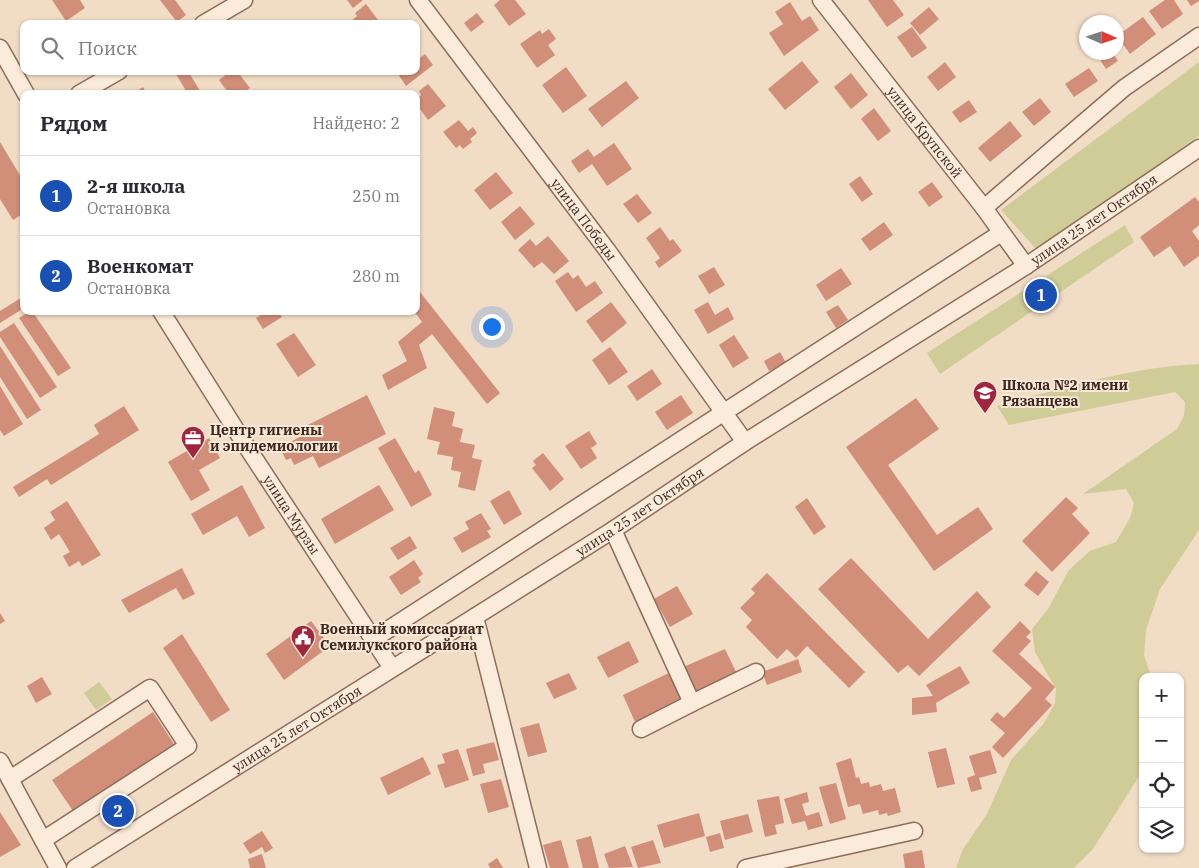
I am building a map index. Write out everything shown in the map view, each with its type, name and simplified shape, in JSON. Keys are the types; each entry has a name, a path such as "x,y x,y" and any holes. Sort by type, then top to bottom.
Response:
{"street":[{"path":"210,20 244,0"},
{"name":"улица Победы","path":"418,0 607,250 745,442"},
{"name":"улица Крупской","path":"821,0 984,208 1026,266"},
{"path":"984,208 1124,88 1199,36"},
{"path":"0,48 24,90"},
{"path":"86,90 112,75"},
{"name":"улица 25 лет Октября","path":"75,868 613,530 745,442 1026,266 1199,148"},
{"path":"372,640 724,411 1001,234"},
{"name":"улица Мурзы","path":"164,315 372,640 392,668"},
{"path":"613,530 692,703"},
{"path":"475,617 538,868"},
{"path":"641,729 756,672"},
{"path":"10,779 150,688 188,746 43,840"},
{"path":"0,761 58,868"},
{"path":"746,868 914,831"}],"shaded area":[{"path":"1199,62 1199,136 1037,250 1001,210"},
{"path":"1125,225 1134,242 940,374 927,353"},
{"path":"1199,364 1199,530 1160,589 1146,630 1144,655 1150,673 1139,673 1139,776 1093,849 1074,868 956,868 963,849 987,814 1011,760 1044,723 1055,703 1056,689 1035,652 1032,629 1048,609 1069,570 1090,551 1116,542 1130,518 1134,503 1126,489 1083,494 1177,429 1184,416 1185,402 1175,392 1009,425 997,406 1123,374"},
{"path":"99,682 112,699 96,710 84,693"}],"building":[{"path":"52,0 80,0 85,8 65,20"},
{"path":"160,0 175,0 186,15 180,20 175,20"},
{"path":"347,0 363,0 353,8"},
{"path":"500,0 515,0 526,14 509,26 494,5"},
{"path":"868,0 893,0 904,15 887,27"},
{"path":"1165,0 1174,0 1183,14 1162,29 1149,11"},
{"path":"1187,0 1199,0 1199,1 1191,6"},
{"path":"790,2 802,21 810,16 819,30 784,56 769,33 783,24 775,12"},
{"path":"366,4 378,20 352,20 357,16 355,13"},
{"path":"929,7 939,19 920,35 910,23"},
{"path":"477,13 484,22 471,32 464,23"},
{"path":"1143,17 1156,34 1130,54 1124,46 1124,31"},
{"path":"912,27 927,48 912,58 897,37"},
{"path":"549,29 556,39 548,45 555,55 537,68 520,44 540,30 542,34"},
{"path":"425,54 433,65 406,86 399,75 420,75 420,58"},
{"path":"1100,60 1117,60 1118,61 1106,69"},
{"path":"802,61 819,82 785,110 768,89"},
{"path":"945,62 956,77 938,91 927,77"},
{"path":"566,67 587,96 563,113 542,85"},
{"path":"1089,68 1098,81 1074,97 1065,84"},
{"path":"851,73 868,95 851,109 834,87"},
{"path":"176,75 190,75 200,90 186,90"},
{"path":"226,75 240,75 250,88 247,90 226,90 219,80"},
{"path":"626,81 639,98 602,127 588,109"},
{"path":"428,84 446,106 428,120 420,109 420,90"},
{"path":"1040,98 1051,112 1034,126 1022,112"},
{"path":"969,100 977,112 960,123 952,112"},
{"path":"874,108 891,131 878,141 861,119"},
{"path":"459,120 468,131 473,127 477,133 470,139 472,142 463,149 460,145 456,148 443,132"},
{"path":"1010,121 1022,136 990,162 978,148"},
{"path":"0,142 20,175 20,216 13,220 0,199"},
{"path":"614,143 632,169 607,186 592,164 579,173 571,161 588,149 594,157"},
{"path":"496,172 513,193 490,210 474,190"},
{"path":"860,176 873,194 862,202 849,184"},
{"path":"932,182 943,197 929,207 918,192"},
{"path":"637,194 652,213 638,223 623,204"},
{"path":"1195,197 1199,202 1199,225 1192,231 1199,241 1199,256 1184,267 1170,246 1154,257 1140,237"},
{"path":"520,206 535,224 515,240 501,222"},
{"path":"884,222 893,235 870,251 861,239"},
{"path":"660,227 670,241 673,239 682,251 659,268 655,262 660,258 646,238"},
{"path":"548,236 569,261 554,274 542,262 534,268 518,250 530,239 536,246"},
{"path":"714,267 725,285 709,294 698,276"},
{"path":"841,268 852,284 826,301 816,285"},
{"path":"568,272 573,279 578,275 586,287 595,281 603,293 576,312 555,281"},
{"path":"420,292 500,393 487,404 432,334 419,345 427,368 388,390 382,375 407,361 398,342 422,322 417,315 420,315"},
{"path":"20,298 20,310 0,323 0,311"},
{"path":"611,302 627,323 602,343 586,321"},
{"path":"708,302 715,315 728,307 734,319 708,334 694,310"},
{"path":"838,305 848,320 836,328 826,312"},
{"path":"24,315 35,315 71,368 58,376 19,318"},
{"path":"261,315 281,315 282,317 263,329 256,318"},
{"path":"14,323 57,387 40,398 0,337 0,332"},
{"path":"294,333 316,365 298,377 276,344"},
{"path":"734,335 749,358 733,368 719,345"},
{"path":"0,346 41,410 27,419 0,377"},
{"path":"610,347 628,372 609,385 592,360"},
{"path":"780,352 786,363 769,371 764,361"},
{"path":"652,369 662,384 637,401 627,386"},
{"path":"0,386 23,424 4,436 0,430"},
{"path":"367,395 386,434 319,468 313,456 294,465 291,458 286,460 280,448 303,435 300,429"},
{"path":"681,395 693,413 667,430 655,412"},
{"path":"916,398 939,429 888,465 937,535 978,507 993,529 934,571 846,447"},
{"path":"124,406 139,430 51,485 47,479 19,497 13,487 99,434 94,425"},
{"path":"434,407 455,412 452,426 463,429 460,442 475,445 472,458 482,460 475,491 458,487 461,472 451,470 453,457 437,454 440,442 427,439"},
{"path":"589,431 597,444 591,448 597,458 581,469 565,446"},
{"path":"209,438 220,458 199,470 210,490 191,501 168,462"},
{"path":"395,438 415,473 419,470 432,495 411,507 378,448"},
{"path":"543,453 564,479 550,491 532,468 536,465 533,461"},
{"path":"242,485 265,528 249,537 237,516 203,535 191,514"},
{"path":"379,485 394,510 335,544 321,519"},
{"path":"509,490 522,514 504,525 490,501"},
{"path":"1066,497 1078,508 1072,514 1090,533 1052,572 1022,541"},
{"path":"807,498 826,527 814,535 795,507"},
{"path":"67,501 101,555 82,566 79,561 69,567 63,556 70,552 59,534 51,540 44,528 55,520 50,512"},
{"path":"481,513 491,529 487,531 491,537 462,553 453,538 469,529 465,522"},
{"path":"410,536 417,548 398,560 390,548"},
{"path":"851,558 928,639 977,591 991,607 919,676 908,665 898,673 818,589"},
{"path":"414,560 423,574 418,578 421,582 401,595 389,577"},
{"path":"182,568 195,594 183,600 176,588 129,613 121,600"},
{"path":"1036,571 1049,582 1038,596 1024,585"},
{"path":"767,573 865,672 849,688 807,646 796,658 787,649 777,659 746,627 752,620 740,608 755,593 751,589"},
{"path":"677,586 693,614 670,627 654,599"},
{"path":"0,613 5,621 0,624"},
{"path":"311,621 330,646 284,680 266,654"},
{"path":"1020,621 1031,632 1026,637 1031,641 1019,654 1055,687 1045,699 1052,705 1003,758 992,747 1005,733 990,720 997,712 1004,718 1032,688 992,651"},
{"path":"182,634 230,710 211,722 163,648"},
{"path":"629,641 639,662 608,678 597,657"},
{"path":"725,649 737,674 693,694 681,668"},
{"path":"798,659 802,672 767,685 762,672"},
{"path":"960,666 970,683 936,703 937,712 912,715 912,698 933,696 926,685"},
{"path":"671,672 684,699 635,722 623,695"},
{"path":"569,673 577,689 554,699 546,683"},
{"path":"42,677 52,694 36,703 27,686"},
{"path":"153,712 174,744 73,811 52,780"},
{"path":"539,723 547,752 528,757 520,728"},
{"path":"494,742 499,760 483,764 485,773 473,776 466,749"},
{"path":"946,748 955,784 937,788 928,752"},
{"path":"458,749 469,780 445,788 437,765 445,763 442,754"},
{"path":"990,750 997,773 979,778 982,789 971,792 967,778 975,775 969,756"},
{"path":"423,757 431,774 388,795 380,778"},
{"path":"851,758 856,778 859,777 861,784 869,782 870,787 881,784 883,791 895,788 901,812 888,816 887,813 879,815 878,810 863,814 860,804 848,807 836,763"},
{"path":"501,779 509,807 488,813 480,784"},
{"path":"836,783 846,819 830,824 819,787"},
{"path":"807,792 809,802 802,804 806,816 819,812 823,826 808,830 805,821 792,824 784,799"},
{"path":"779,796 784,823 775,825 777,834 765,837 757,800"},
{"path":"0,812 21,845 0,857"},
{"path":"699,813 705,836 664,848 657,825"},
{"path":"748,814 753,832 725,840 720,821"},
{"path":"262,831 273,848 265,853 262,847 250,854 243,843"},
{"path":"720,833 724,848 710,852 706,837"},
{"path":"591,836 599,868 583,868 576,840"},
{"path":"561,840 569,868 550,868 543,845"},
{"path":"653,840 661,863 638,868 631,847"},
{"path":"625,846 633,867 609,868 604,854"},
{"path":"922,850 925,868 905,868 903,854"},
{"path":"262,854 266,868 250,868 248,859"},
{"path":"497,858 503,868 490,868 488,864"}],"place":[{"name":"2-я школа","path":"1041,295"},
{"name":"Школа №2 имени Рязанцева","path":"985,414"},
{"name":"Центр гигиены и эпидемиологии","path":"193,459"},
{"name":"Военный комиссариат Семилукского района","path":"303,658"},
{"name":"Военкомат","path":"118,811"}]}
